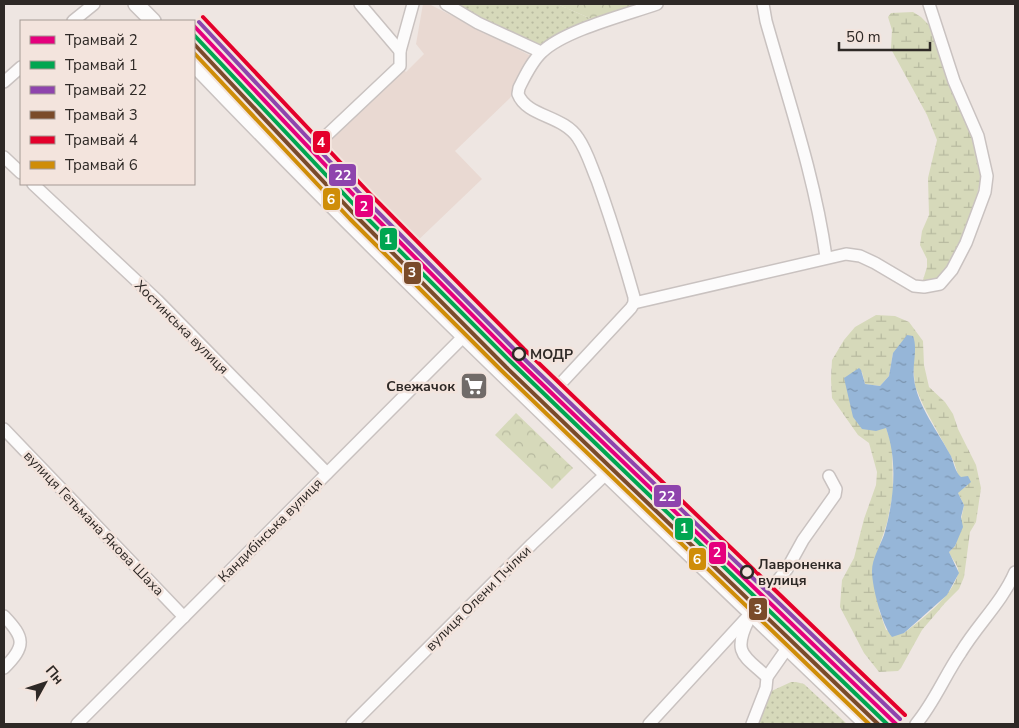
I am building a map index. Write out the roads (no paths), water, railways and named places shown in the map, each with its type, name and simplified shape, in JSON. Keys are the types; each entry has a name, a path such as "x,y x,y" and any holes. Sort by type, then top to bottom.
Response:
{"main road":[{"path":"136,4 152,20"},
{"path":"195,65 293,167 464,336 867,724"}],"street":[{"path":"75,20 94,4"},
{"path":"360,4 400,51"},
{"path":"293,167 400,66 400,51 413,4"},
{"path":"446,4 478,23 541,52"},
{"path":"634,303 634,297 612,220 585,149 572,130 564,124 528,108 518,94 519,88 541,52 555,42 583,29 657,4"},
{"path":"763,4 766,21 809,174 826,257"},
{"path":"538,408 634,303 826,257 846,254 860,256 875,263 914,286 929,287 944,281 966,243 985,192 987,176 978,136 954,82 929,4"},
{"path":"4,82 20,68"},
{"path":"4,157 20,172"},
{"name":"Хостинська вулиця","path":"34,185 157,300 327,473"},
{"name":"Кандибінська вулиця","path":"77,724 464,336"},
{"name":"вулиця Гетьмана Якова Шаха","path":"4,429 184,617"},
{"name":"вулиця Олени Пчілки","path":"352,724 532,544 606,474"},
{"path":"649,724 752,612 787,569 803,540 835,495 836,489 829,476"},
{"path":"916,724 936,694 961,650 1002,597 1015,572"},
{"path":"752,612 740,644 742,655 767,677"},
{"path":"4,616 17,629 20,639 15,657 4,668"},
{"path":"752,724 766,688 767,677 788,648"}],"water":[{"path":"907,335 913,336 914,341 914,379 919,399 951,456 957,473 961,477 968,476 971,482 958,493 964,505 961,517 963,527 955,546 949,552 959,573 947,595 904,633 892,637 878,606 872,571 875,557 884,535 892,495 893,467 890,441 886,428 876,431 862,429 853,417 844,378 859,368 865,384 880,386 889,376 893,353"}],"tram line":[{"name":"4","path":"203,17 373,197 524,349 905,715"},
{"name":"22","path":"199,22 368,202 519,354 900,719"},
{"name":"2","path":"195,27 364,206 515,358 896,724"},
{"name":"1","path":"195,36 359,210 511,362 887,724"},
{"name":"3","path":"195,45 355,215 506,367 878,724"},
{"name":"6","path":"195,54 350,219 502,371 869,724"}],"place":[{"name":"МОДР","path":"519,354"},
{"name":"Свежачок","path":"474,386"},
{"name":"Лавроненка вулиця","path":"747,572"}]}
